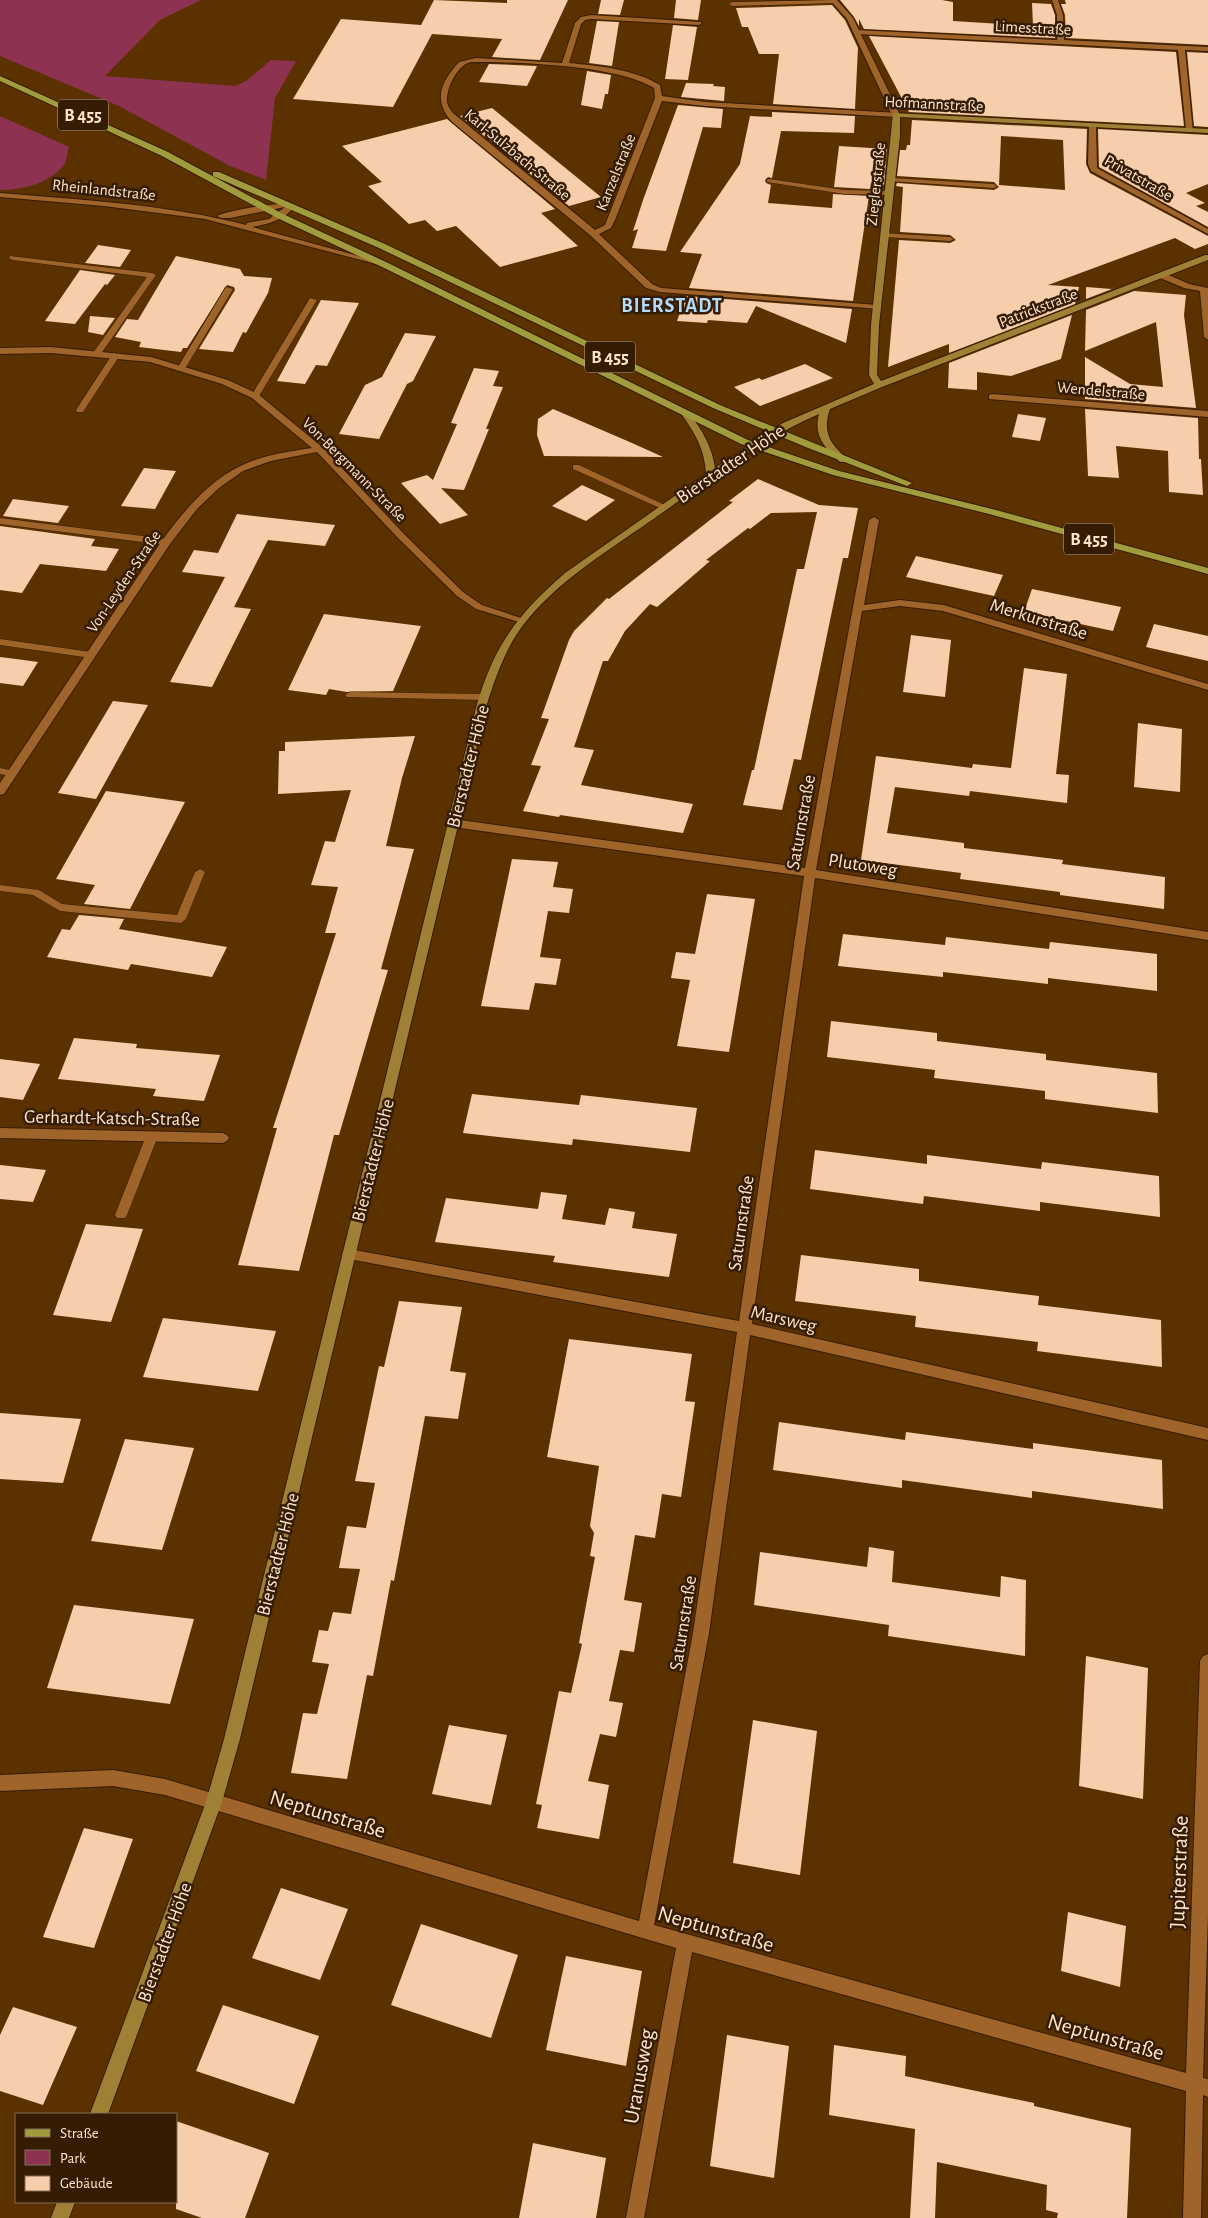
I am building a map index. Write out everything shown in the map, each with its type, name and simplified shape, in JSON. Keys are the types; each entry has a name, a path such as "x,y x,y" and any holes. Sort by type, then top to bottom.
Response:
{"main road":[{"name":"B 455","path":"0,78 165,154 292,205 656,379 775,432 843,460 971,506"},
{"name":"Hofmannstraße","path":"896,115 1208,131"},
{"name":"Zieglerstraße","path":"879,385 873,375 877,307 896,136 896,115"},
{"name":"B 455","path":"165,154 280,216 383,264 752,446 831,471 971,506 1208,571"},
{"name":"Patrickstraße","path":"879,385 1208,257"},
{"name":"Bierstadter Höhe","path":"99,2113 214,1802 234,1730 484,696 497,658 522,620 540,599 568,575 752,446 775,432 826,407 879,385"},
{"path":"826,407 822,418 822,436 827,446 843,460"},
{"path":"686,415 705,444 711,465 711,475"},
{"path":"60,2218 66,2203"}],"street":[{"path":"1055,0 1060,15 1061,42"},
{"name":"Zieglerstraße","path":"834,1 850,18 896,115"},
{"path":"659,98 657,87 646,78 565,65 578,23 583,18 600,17 699,23"},
{"name":"Limesstraße","path":"856,32 1208,49"},
{"path":"1181,48 1190,130"},
{"name":"Karl-Sulzbach-Straße","path":"565,65 465,61 459,64 444,92 443,99 446,110 454,119 594,234"},
{"name":"Hofmannstraße","path":"659,98 705,104 896,115"},
{"name":"Kanzelstraße","path":"659,98 612,220 608,226 594,234 648,286 660,290 877,307"},
{"name":"Privatstraße","path":"1092,124 1092,164 1094,169 1208,232"},
{"name":"Rheinlandstraße","path":"0,195 104,204 205,217 243,225 383,264"},
{"name":"Rheinlandstraße","path":"205,217 245,213 263,206 292,205"},
{"name":"Rheinlandstraße","path":"243,225 265,223 280,216 292,205"},
{"path":"1161,275 1187,286 1206,290 1208,337"},
{"name":"Von-Bergmann-Straße","path":"2,350 51,350 97,353 158,361 225,382 255,396 319,449 401,536 460,594 479,607 522,620"},
{"name":"Wendelstraße","path":"992,397 1208,414"},
{"name":"Von-Leyden-Straße","path":"0,791 166,542 193,507 224,478 254,463 319,449"},
{"name":"Saturnstraße","path":"645,1931 701,1633 810,873 874,520"},
{"name":"Merkurstraße","path":"857,609 874,604 909,602 944,608 1208,687"},
{"name":"Plutoweg","path":"453,823 810,873 1208,936"},
{"name":"Gerhardt-Katsch-Straße","path":"0,1134 222,1138"},
{"name":"Marsweg","path":"349,1254 744,1328 1208,1434"},
{"name":"Jupiterstraße","path":"1192,2218 1201,2086 1208,1661"},
{"name":"Neptunstraße","path":"0,1783 113,1778 165,1788 645,1931 1201,2086"},
{"name":"Uranusweg","path":"635,2218 685,1942"}],"lane":[{"path":"732,4 834,1"},
{"path":"891,180 994,186"},
{"path":"769,181 844,192 889,193"},
{"path":"885,235 950,239"},
{"path":"13,258 152,274 97,353"},
{"path":"182,367 229,289"},
{"path":"255,396 313,300"},
{"path":"80,410 116,355"},
{"path":"576,467 665,507"},
{"path":"0,521 166,542"},
{"path":"0,642 91,655"},
{"path":"350,695 484,696"},
{"path":"0,771 12,773"},
{"path":"0,888 35,892 60,907 182,919 200,872"},
{"path":"121,1215 152,1136"}],"green space":[{"path":"0,0 201,0 160,20 105,76 235,86 246,81 271,60 296,61 275,98 266,180 230,166 119,106 0,56"},
{"path":"0,116 69,147 63,166 42,182 17,189 0,190"}],"building":[{"path":"434,0 507,3 507,0 568,0 540,60 492,57 502,39 432,34 393,107 293,99 341,19 421,25"},
{"path":"601,0 624,0 620,15 598,14"},
{"path":"676,0 701,0 698,20 674,18"},
{"path":"840,0 942,0 953,2 953,21 1033,26 1032,3 1051,4 1055,15 1055,38 864,29 859,19 859,26"},
{"path":"1065,0 1208,0 1208,45 1066,38 1065,15 1061,4 1066,4"},
{"path":"832,5 845,20 858,48 855,109 773,104 779,54 759,54 748,27 742,27 736,8"},
{"path":"597,21 619,22 612,66 589,63"},
{"path":"673,25 697,27 688,80 665,79"},
{"path":"869,36 1176,52 1184,126 909,112"},
{"path":"1187,52 1208,53 1208,127 1194,126"},
{"path":"489,64 537,66 527,86 479,82"},
{"path":"587,71 611,75 608,94 605,94 602,109 581,105"},
{"path":"686,83 714,84 713,86 725,87 724,101 681,97"},
{"path":"678,105 723,109 721,128 703,127 666,251 632,248 638,229 633,231"},
{"path":"492,108 601,197 569,206 460,116"},
{"path":"772,112 855,116 854,133 781,131 772,178 768,177 765,180 766,183 771,185 768,203 832,208 833,194 869,196 853,301 689,288 702,254 680,252 740,164 750,116 772,117"},
{"path":"447,119 555,209 541,213 578,246 500,267 456,226 437,231 425,220 409,224 368,186 382,182 342,146"},
{"path":"912,120 1087,129 1086,164 1090,173 1208,236 1208,244 1195,249 1175,238 1048,285 1079,287 1075,304 949,353 949,344 888,367 899,240 950,243 956,240 950,235 900,232 903,187 896,186 897,183 994,190 999,187 994,182 897,176 900,150 906,150 907,145 910,145","holes":["1001,136 1063,140 1065,190 999,185"]},
{"path":"1098,129 1208,135 1208,184 1186,193 1205,203 1196,206 1208,212 1208,227 1099,167"},
{"path":"839,146 887,149 884,185 871,183 870,189 834,187"},
{"path":"98,245 131,250 120,267 85,263"},
{"path":"176,256 240,269 244,276 272,278 268,293 246,333 243,332 233,352 199,349 235,290 234,287 227,285 187,348 183,348 181,352 139,347 141,342 115,337 127,319 138,320"},
{"path":"80,270 115,275 107,285 105,284 75,324 45,321"},
{"path":"1086,287 1112,289 1086,299"},
{"path":"1134,291 1186,295 1184,315 1196,408 1085,399 1085,357 1130,384 1163,387 1156,322 1085,351 1086,310"},
{"path":"686,296 852,309 846,343 756,306 747,323 708,320 707,323 677,321"},
{"path":"321,300 359,303 327,366 316,365 305,384 277,381"},
{"path":"1072,315 1061,359 1011,376 977,372 977,390 948,388 949,363"},
{"path":"90,316 115,318 103,335 88,332"},
{"path":"405,333 436,336 413,381 407,384 379,439 339,434 365,385 382,377"},
{"path":"805,364 833,378 760,406 734,387 759,378 762,380"},
{"path":"474,368 499,371 493,386 503,387 486,429 489,429 464,490 441,488 468,515 440,524 401,483 427,475 433,480 457,424 451,423"},
{"path":"553,409 663,457 544,456 537,435 538,419"},
{"path":"1085,409 1198,418 1199,459 1201,459 1203,495 1169,492 1168,451 1116,446 1119,478 1088,476"},
{"path":"1018,414 1046,418 1040,441 1012,437"},
{"path":"144,468 176,471 155,509 121,506"},
{"path":"758,479 819,505 858,508 848,558 843,558 801,760 794,759 782,810 743,805 752,770 754,770 797,569 804,569 817,512 771,513 750,529 748,528 706,560 710,561 657,607 650,604 625,631 608,661 603,661 574,747 594,750 581,785 693,804 683,833 523,811 541,766 531,765 549,719 541,718 574,631 607,598 609,599 733,502 729,501"},
{"path":"582,485 615,500 586,521 552,506"},
{"path":"13,499 69,506 58,523 3,516"},
{"path":"237,514 335,525 325,546 268,540 234,607 251,609 212,687 170,682 225,577 182,572 194,550 218,553"},
{"path":"0,526 95,539 91,546 119,549 106,571 40,564 22,593 0,590"},
{"path":"916,556 1003,575 994,596 906,577"},
{"path":"1032,589 1121,607 1113,631 1024,612"},
{"path":"324,614 421,626 393,691 347,692 329,689 326,695 288,690"},
{"path":"1154,624 1208,636 1208,661 1146,647"},
{"path":"911,635 951,640 945,697 903,692"},
{"path":"0,657 38,662 23,686 0,683"},
{"path":"1024,668 1067,674 1056,774 1069,775 1067,803 970,791 969,796 895,787 887,833 964,843 964,848 1063,860 1062,864 1165,877 1164,909 1060,895 1060,892 960,879 961,873 861,860 876,756 972,768 973,764 1011,768"},
{"path":"113,701 148,705 96,799 58,793"},
{"path":"1138,723 1182,729 1180,792 1134,787"},
{"path":"415,736 402,778 386,846 414,849 381,969 388,970 339,1135 334,1135 299,1271 238,1265 277,1128 273,1128 336,933 325,933 338,887 311,885 325,841 335,842 351,790 278,794 279,751 285,751 285,742"},
{"path":"106,791 185,802 130,909 84,904 95,885 56,879"},
{"path":"512,859 558,862 553,887 573,889 569,913 548,911 540,957 561,959 556,985 535,983 529,1010 481,1006"},
{"path":"707,894 755,899 729,1052 677,1046 690,980 671,978 676,952 695,954"},
{"path":"79,915 124,919 119,929 227,947 212,977 131,964 128,970 47,957 62,929 70,930"},
{"path":"843,934 945,945 946,937 1049,949 1050,942 1157,954 1157,991 1048,978 1048,984 943,972 943,977 838,966"},
{"path":"831,1021 937,1033 937,1041 1046,1054 1046,1060 1157,1073 1158,1113 1045,1099 1045,1091 934,1078 935,1070 827,1057"},
{"path":"74,1038 137,1044 136,1048 220,1055 204,1101 153,1096 156,1089 58,1079"},
{"path":"0,1059 40,1064 23,1100 0,1097"},
{"path":"472,1094 579,1105 581,1095 697,1108 690,1152 573,1139 572,1145 463,1133"},
{"path":"815,1150 927,1164 927,1155 1041,1169 1042,1162 1159,1176 1160,1217 1040,1202 1040,1211 924,1196 923,1204 810,1189"},
{"path":"0,1165 46,1170 33,1202 0,1199"},
{"path":"541,1192 567,1195 562,1219 605,1225 609,1208 635,1212 632,1228 677,1234 669,1277 553,1262 555,1256 435,1242 446,1198 538,1209"},
{"path":"86,1224 143,1229 111,1322 53,1315"},
{"path":"801,1255 919,1269 919,1281 1039,1296 1038,1305 1161,1320 1162,1367 1037,1351 1038,1342 915,1327 916,1316 795,1301"},
{"path":"399,1301 462,1307 450,1371 466,1373 458,1419 425,1416 394,1581 391,1580 373,1676 367,1675 347,1779 291,1773 303,1713 317,1714 329,1664 312,1662 319,1630 328,1631 333,1612 351,1614 360,1569 339,1568 347,1526 366,1528 375,1483 355,1481 379,1366 384,1367"},
{"path":"163,1318 276,1331 258,1391 143,1377"},
{"path":"569,1339 692,1354 685,1401 695,1402 681,1497 662,1494 655,1538 635,1535 624,1600 642,1603 634,1652 620,1650 609,1701 623,1703 616,1737 600,1734 588,1781 609,1785 599,1839 537,1828 542,1805 536,1804 559,1691 571,1693 582,1644 579,1643 595,1557 590,1556 594,1533 590,1526 599,1466 547,1457"},
{"path":"0,1413 81,1419 63,1483 0,1479"},
{"path":"779,1422 905,1440 906,1432 1033,1449 1033,1443 1162,1460 1163,1509 1032,1491 1032,1498 902,1480 902,1488 773,1470"},
{"path":"125,1439 194,1448 162,1550 91,1541"},
{"path":"869,1547 894,1551 892,1582 1000,1597 1001,1576 1026,1580 1025,1656 888,1636 889,1625 754,1605 760,1552 867,1567"},
{"path":"74,1605 194,1619 170,1704 47,1688"},
{"path":"1086,1656 1148,1668 1143,1799 1079,1786"},
{"path":"753,1720 817,1731 800,1875 733,1863"},
{"path":"449,1725 507,1735 491,1805 432,1794"},
{"path":"84,1828 133,1839 94,1948 43,1937"},
{"path":"281,1888 348,1909 320,1980 252,1958"},
{"path":"1068,1912 1126,1926 1120,1987 1061,1971"},
{"path":"421,1924 518,1955 491,2038 391,2005"},
{"path":"566,1956 642,1971 626,2066 546,2050"},
{"path":"223,2005 319,2036 294,2104 196,2071"},
{"path":"13,2007 77,2027 43,2105 0,2091 0,2035"},
{"path":"727,2035 789,2046 774,2178 710,2166"},
{"path":"834,2045 906,2056 905,2076 1034,2103 1034,2106 1131,2128 1127,2218 1057,2218 1058,2213 1046,2210 1047,2185 937,2162 935,2218 910,2218 915,2129 829,2115"},
{"path":"178,2122 269,2153 245,2218 202,2218 176,2209 176,2203 178,2203"},
{"path":"533,2143 606,2158 596,2218 519,2218"}],"district":[{"name":"BIERSTADT","path":"672,305"}]}
